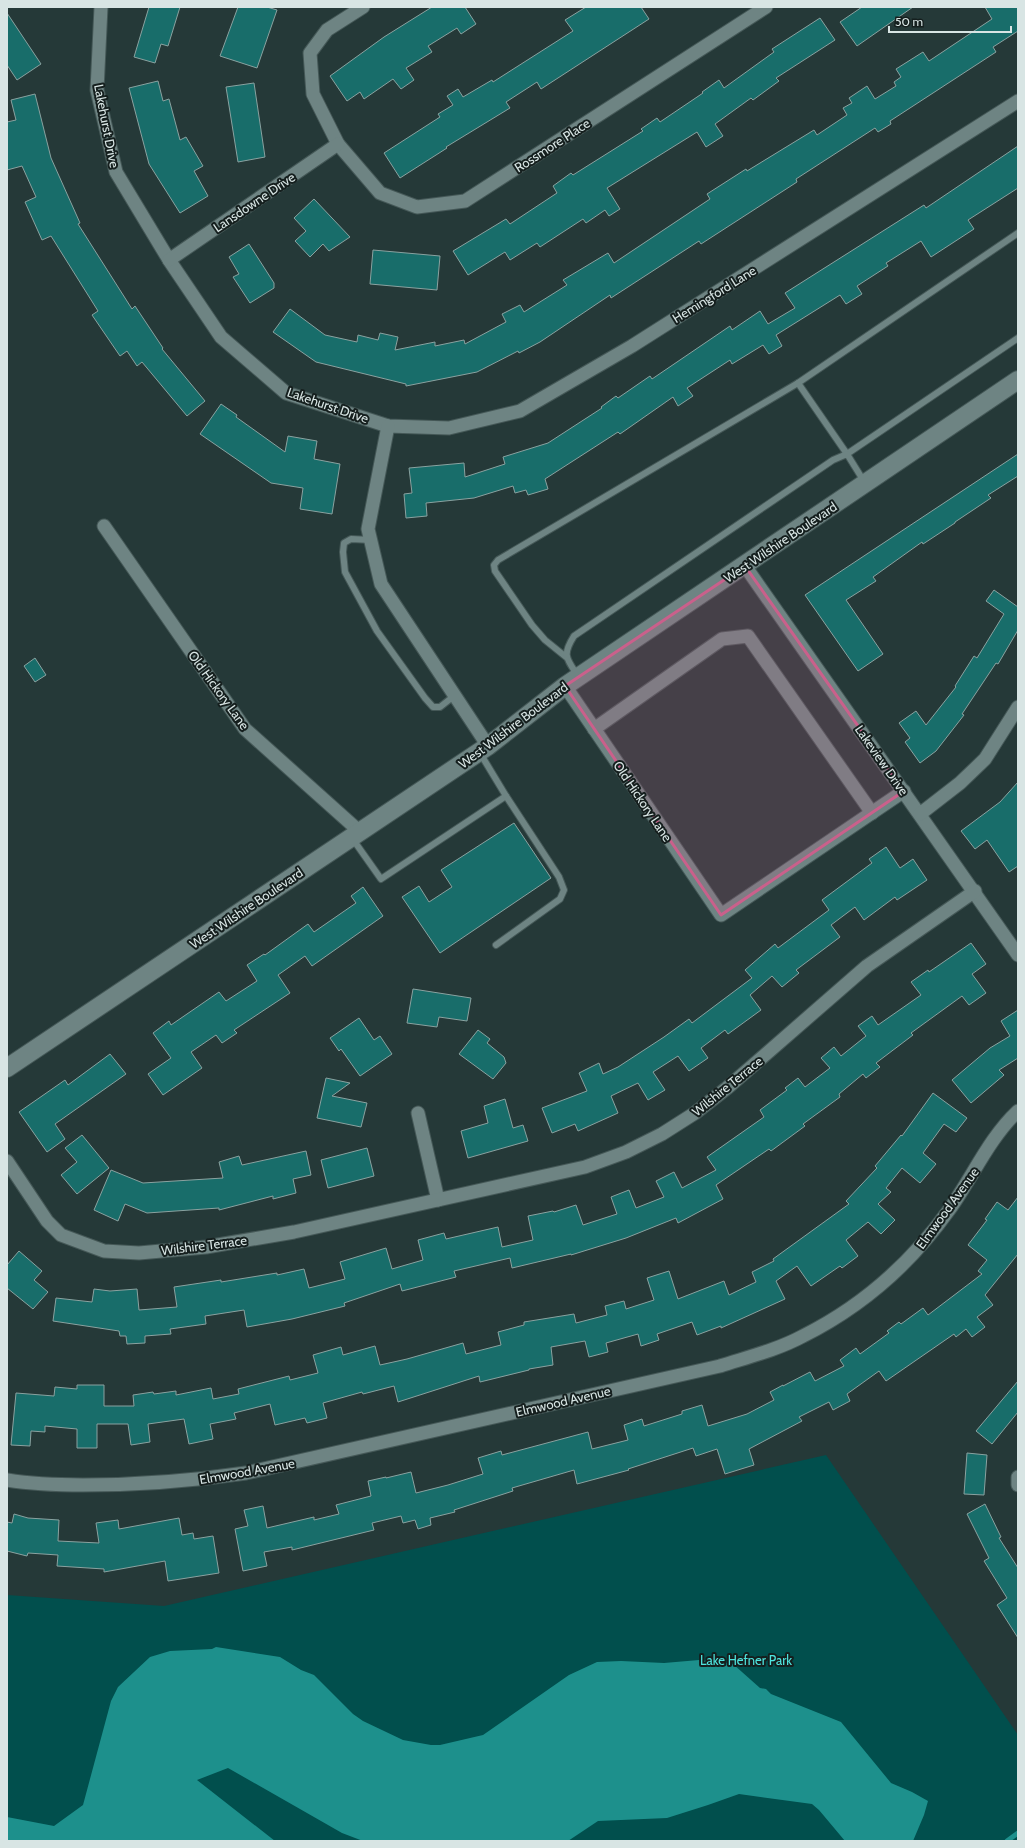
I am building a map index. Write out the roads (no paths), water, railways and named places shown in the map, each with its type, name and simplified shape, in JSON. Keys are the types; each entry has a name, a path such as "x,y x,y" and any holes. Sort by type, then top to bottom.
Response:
{"street":[{"name":"Lakehurst Drive","path":"101,7 97,90 116,172 169,260 221,337 286,393 388,426"},
{"name":"Rossmore Place","path":"363,7 327,30 310,53 313,94 338,144 380,193 417,207 465,201 766,7"},
{"name":"Hemingford Lane","path":"388,426 449,428 520,411 632,346 1018,101"},
{"name":"Lansdowne Drive","path":"169,260 338,144"},
{"name":"West Wilshire Boulevard","path":"7,1068 484,749 572,682 1018,380"},
{"path":"388,426 368,528 381,584 454,696 484,749"},
{"name":"Old Hickory Lane","path":"104,526 245,729 355,834"},
{"name":"Lakeview Drive","path":"745,566 975,891 1018,955"},
{"path":"594,729 722,639 748,636 872,813 904,791"},
{"name":"Old Hickory Lane","path":"572,682 594,729 721,915 872,813"},
{"path":"920,814 960,783 985,759 1018,707"},
{"name":"Wilshire Terrace","path":"7,1161 47,1221 62,1235 104,1251 139,1253 206,1248 294,1232 585,1167 626,1152 662,1134 695,1113 867,966 975,891"},
{"name":"Elmwood Avenue","path":"7,1480 45,1484 152,1484 199,1480 246,1473 720,1366 766,1352 802,1337 825,1324 855,1305 902,1266 924,1243 942,1220 992,1144 1018,1110"},
{"path":"418,1113 438,1200"},
{"path":"1018,1477 1018,1485"}],"lane":[{"path":"566,657 545,640 532,625 495,571 494,565 498,560 798,383 1018,233"},
{"path":"572,682 566,657 567,647 574,636 828,464 846,454 1018,338"},
{"path":"798,383 866,484"},
{"path":"371,540 351,538 344,543 343,552 345,572 378,631 425,698 433,707 440,707 454,696"},
{"path":"484,749 506,796 559,877 564,890 560,899 496,945"},
{"path":"355,834 381,878 506,796"}],"waterway":[{"path":"1007,1841 1018,1833"}],"park label":[{"name":"Lake Hefner Park","path":"746,1660"}]}
